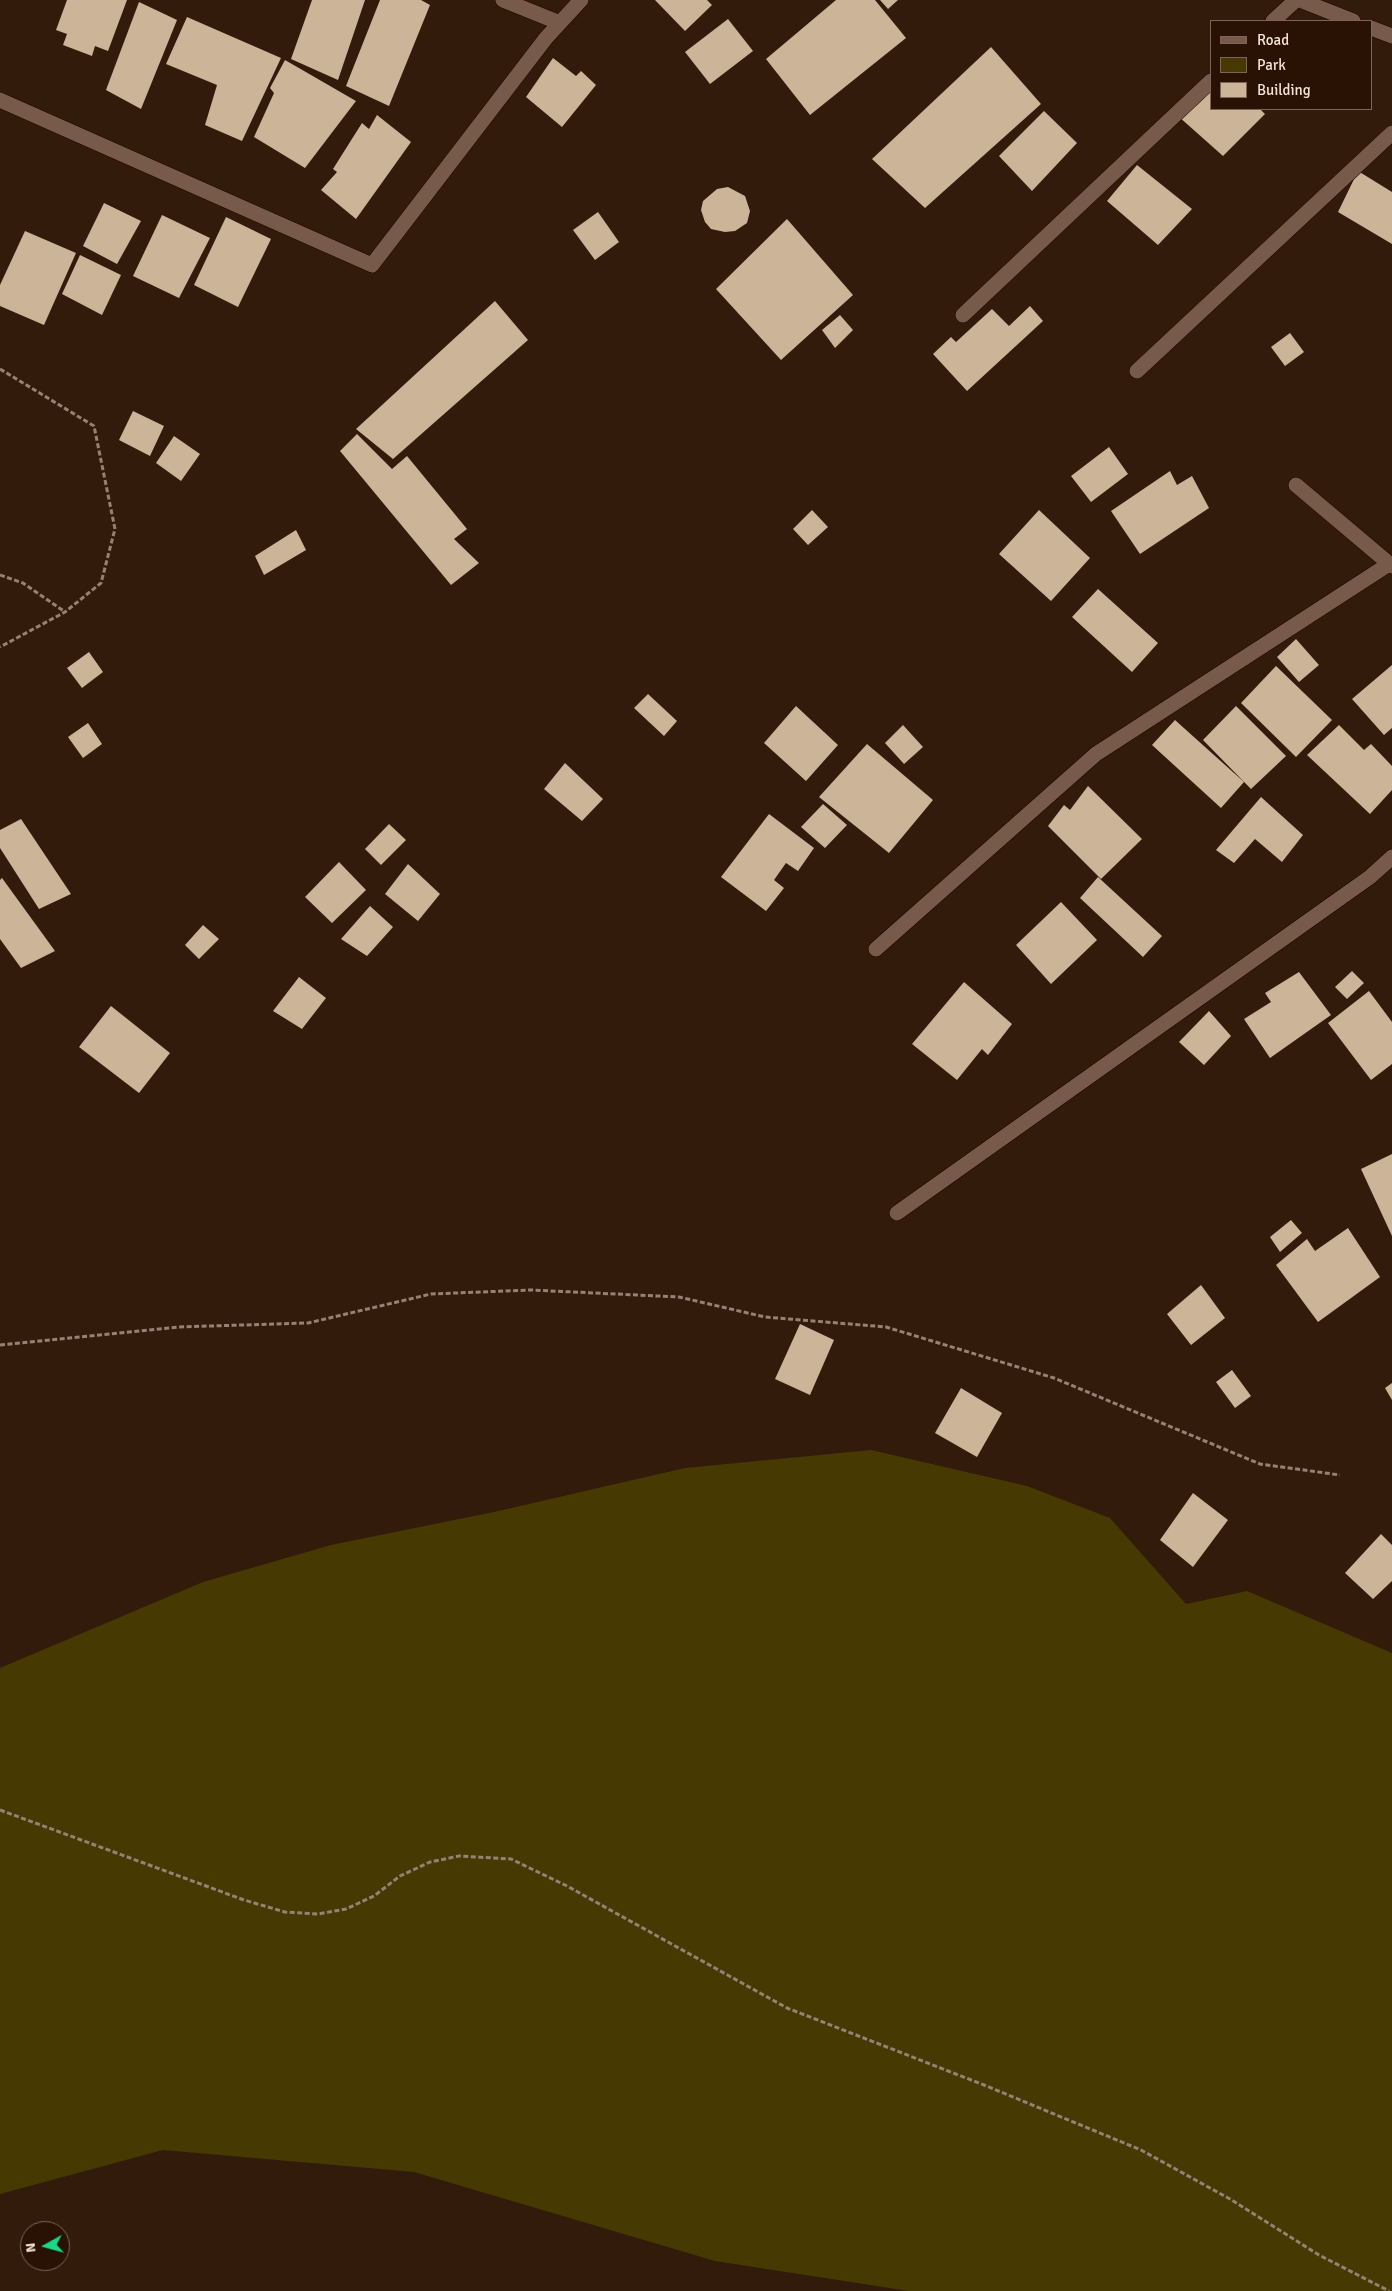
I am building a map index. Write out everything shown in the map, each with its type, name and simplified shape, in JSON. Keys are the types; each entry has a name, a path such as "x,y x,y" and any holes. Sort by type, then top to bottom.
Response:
{"street":[{"path":"504,0 560,23"},
{"path":"0,100 372,265 546,38 581,0"},
{"path":"1274,20 1296,0"},
{"path":"1300,0 1350,20"},
{"path":"1372,28 1392,36"},
{"path":"963,315 1210,81"},
{"path":"1137,371 1392,133"},
{"path":"876,949 1096,754 1390,565 1296,485"},
{"path":"897,1213 1370,877 1392,857"}],"path":[{"path":"0,368 94,426 115,529 102,583 65,612 0,647"},
{"path":"0,575 23,583 65,612"},
{"path":"0,1345 178,1327 308,1323 431,1294 531,1290 679,1297 765,1317 886,1327 1054,1378 1260,1464 1340,1475"},
{"path":"0,1810 244,1900 285,1912 318,1914 346,1909 374,1896 400,1876 430,1862 459,1856 511,1859 567,1886 787,2008 984,2084 1140,2150 1230,2199 1319,2254 1389,2291"}],"green space":[{"path":"871,1450 1027,1486 1110,1518 1186,1604 1247,1591 1392,1653 1392,2291 909,2291 715,2261 414,2172 163,2150 0,2194 0,1668 203,1582 331,1545 494,1512 685,1468"}],"building":[{"path":"67,0 127,0 108,51 95,46 92,56 63,45 67,34 56,30"},
{"path":"312,0 365,0 338,80 291,59"},
{"path":"380,0 421,0 430,5 389,106 346,86"},
{"path":"655,0 707,0 712,5 685,31"},
{"path":"836,0 875,0 906,38 810,115 766,59"},
{"path":"880,0 898,0 888,9"},
{"path":"139,2 177,20 141,109 106,90"},
{"path":"187,17 281,58 242,141 205,125 217,85 166,64"},
{"path":"728,19 753,51 710,84 685,52"},
{"path":"991,47 1041,104 925,208 872,159"},
{"path":"553,58 576,76 581,71 596,85 562,127 526,97"},
{"path":"285,60 356,101 305,168 254,137 274,93 270,88"},
{"path":"1210,86 1210,110 1261,110 1265,114 1223,156 1178,116"},
{"path":"1044,111 1077,143 1032,191 999,156"},
{"path":"377,115 411,142 356,219 321,190 337,172 333,169 362,123 369,129"},
{"path":"1137,165 1192,209 1158,245 1107,201"},
{"path":"1358,171 1392,192 1392,244 1338,212"},
{"path":"728,187 745,196 750,211 747,223 735,231 725,232 711,229 705,222 701,210 703,201 717,189"},
{"path":"104,203 141,221 117,264 83,246"},
{"path":"598,212 619,242 595,260 573,230"},
{"path":"162,215 210,238 179,298 133,276"},
{"path":"226,217 271,239 238,307 194,285"},
{"path":"787,219 853,295 781,360 716,289"},
{"path":"25,231 76,253 44,325 0,306 0,285"},
{"path":"80,255 121,275 102,315 62,294"},
{"path":"495,301 528,340 393,459 356,429"},
{"path":"1030,306 1043,321 967,391 933,354 951,337 956,342 992,309 1009,326"},
{"path":"840,315 853,330 835,348 822,330"},
{"path":"1290,333 1304,352 1285,366 1271,347"},
{"path":"133,411 164,426 150,456 119,440"},
{"path":"357,434 392,469 407,456 467,529 454,539 479,563 451,585 340,451"},
{"path":"174,436 200,454 181,481 156,463"},
{"path":"1109,447 1128,474 1091,502 1071,476"},
{"path":"1170,471 1177,485 1192,476 1209,508 1140,554 1111,511"},
{"path":"812,510 828,527 808,545 793,529"},
{"path":"1039,510 1090,558 1051,601 999,554"},
{"path":"296,530 306,550 264,575 255,556"},
{"path":"1098,589 1158,643 1132,672 1072,617"},
{"path":"1296,639 1319,665 1299,682 1277,657"},
{"path":"89,652 103,672 82,688 67,668"},
{"path":"1392,665 1392,728 1384,735 1352,699"},
{"path":"1276,666 1332,720 1296,757 1241,703"},
{"path":"648,694 677,721 664,736 634,708"},
{"path":"796,706 838,745 806,781 764,743"},
{"path":"1236,706 1286,756 1251,789 1203,740"},
{"path":"1175,720 1244,782 1221,808 1152,745"},
{"path":"88,723 102,744 83,758 68,737"},
{"path":"903,725 923,747 904,764 885,743"},
{"path":"1339,725 1364,750 1371,744 1392,766 1392,790 1370,814 1307,755"},
{"path":"867,744 933,800 889,853 819,797"},
{"path":"565,763 603,799 582,821 544,789"},
{"path":"1088,786 1142,839 1101,879 1048,826 1064,805 1070,810"},
{"path":"1261,797 1303,835 1282,862 1255,839 1234,863 1216,850"},
{"path":"823,804 847,825 825,848 801,827"},
{"path":"769,814 814,848 798,871 786,863 774,880 784,888 766,911 721,877"},
{"path":"21,819 71,894 39,909 0,848 0,830"},
{"path":"389,824 406,840 381,865 365,849"},
{"path":"339,862 366,890 332,923 305,897"},
{"path":"408,864 440,894 418,921 385,894"},
{"path":"1098,877 1162,936 1143,957 1080,898"},
{"path":"2,878 55,951 21,968 0,939 0,880"},
{"path":"1061,902 1097,940 1051,984 1016,945"},
{"path":"370,906 393,927 367,956 341,939"},
{"path":"203,925 219,939 199,959 185,945"},
{"path":"1352,971 1364,983 1347,999 1335,987"},
{"path":"1299,972 1331,1015 1270,1058 1244,1019 1271,1002 1265,993"},
{"path":"299,977 326,998 302,1029 273,1011"},
{"path":"964,982 1012,1024 988,1055 982,1049 957,1080 912,1044"},
{"path":"1369,991 1392,1022 1392,1064 1371,1080 1328,1023"},
{"path":"111,1006 170,1053 139,1093 79,1047"},
{"path":"1209,1011 1231,1036 1204,1065 1179,1042"},
{"path":"1392,1154 1392,1236 1361,1169"},
{"path":"1291,1220 1302,1233 1280,1252 1270,1237"},
{"path":"1348,1228 1380,1277 1318,1322 1276,1265 1307,1239 1315,1251"},
{"path":"1201,1285 1225,1318 1191,1345 1167,1314"},
{"path":"800,1324 834,1340 810,1395 775,1379"},
{"path":"1232,1370 1251,1396 1235,1408 1216,1382"},
{"path":"1392,1383 1392,1400 1385,1388"},
{"path":"961,1388 1002,1413 977,1457 935,1433"},
{"path":"1193,1493 1228,1520 1193,1567 1160,1540"},
{"path":"1381,1534 1392,1545 1392,1581 1373,1599 1345,1573"}]}
